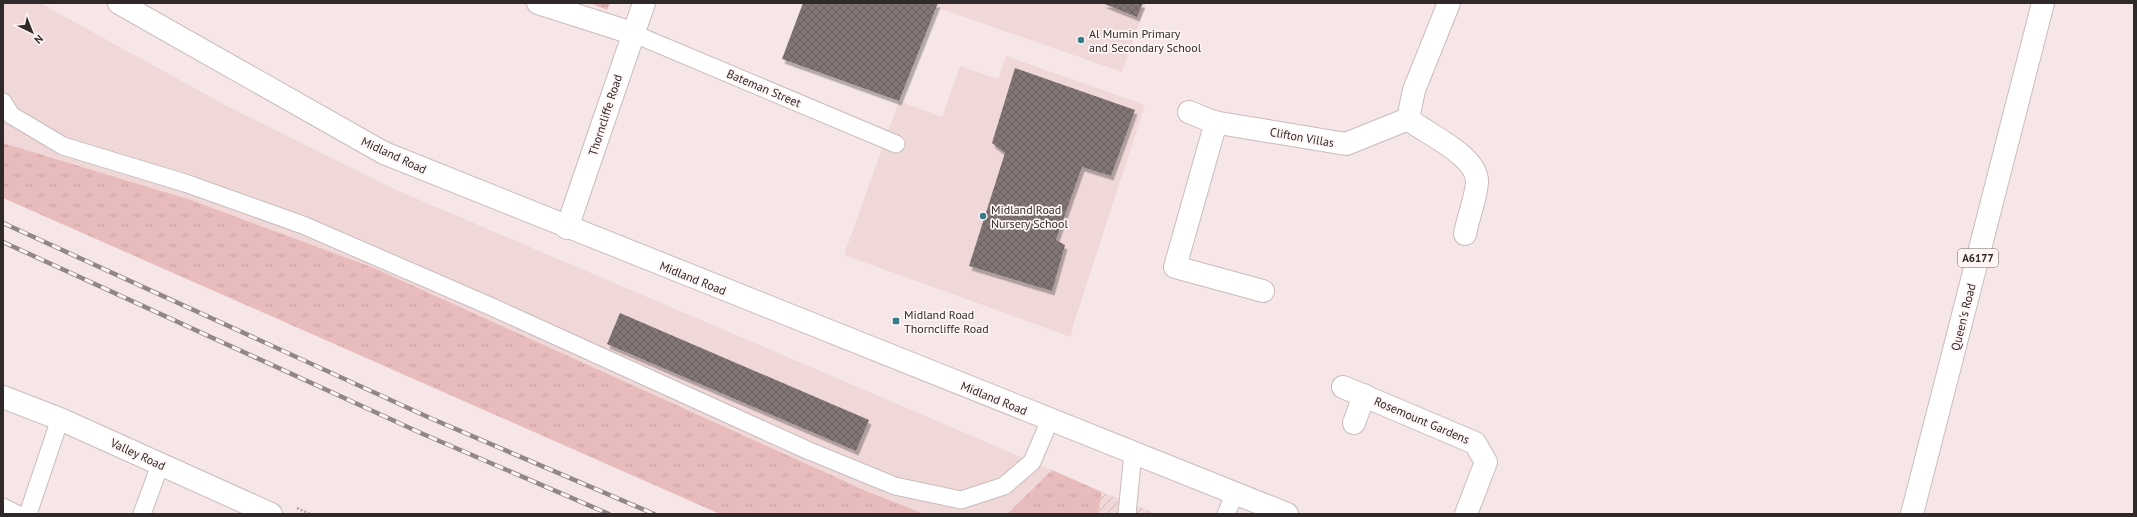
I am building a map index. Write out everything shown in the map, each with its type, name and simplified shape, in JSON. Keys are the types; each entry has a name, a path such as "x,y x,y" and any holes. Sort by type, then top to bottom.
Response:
{"main road":[{"name":"Midland Road","path":"119,3 384,154 1287,514"},
{"path":"538,3 632,33"},
{"name":"Thorncliffe Road","path":"567,228 632,33 644,3"},
{"path":"1449,3 1414,90 1408,119 1423,131 1456,150 1470,163 1477,181 1465,234"},
{"name":"Queen's Road","path":"1912,514 2043,3"},
{"name":"Clifton Villas","path":"1189,112 1216,122 1346,144 1408,119"},
{"path":"1216,122 1175,267 1263,291"},
{"name":"Rosemount Gardens","path":"1344,388 1475,443 1486,462 1466,514"},
{"name":"Rosemount Gardens","path":"1354,423 1364,396"},
{"name":"Valley Road","path":"3,397 60,419 271,514"}],"lane":[{"name":"Bateman Street","path":"632,33 896,144"},
{"path":"3,102 10,114 63,146 185,183 303,225 492,308 807,450 895,486 961,500 1004,486 1032,462 1050,420"},
{"path":"28,514 60,419"},
{"path":"1127,514 1133,453"},
{"path":"142,514 160,465"},
{"path":"1226,514 1235,492"},
{"path":"3,507 17,514"}],"shaded area":[{"path":"3,3 40,3 225,105 394,189 1052,470 1007,514 925,514 866,491 188,199 3,143"},
{"name":"Al Mumin Primary and Secondary School","path":"938,3 1146,3 1122,72 936,7"},
{"name":"Midland Road Nursery School","path":"1006,56 1145,105 1073,326 1071,337 844,255 899,101 942,117 960,66 998,79"},
{"path":"1102,492 1157,514 1098,514"}],"green space":[{"path":"590,3 610,3 607,10"},
{"path":"3,143 188,199 374,268 866,491 925,514 720,514 3,198"},
{"path":"1052,470 1102,492 1098,514 1007,514"}],"building":[{"path":"803,3 938,3 899,101 782,59"},
{"path":"1102,3 1143,3 1137,17"},
{"path":"1015,68 1135,110 1111,176 1082,167 1056,240 1065,245 1052,291 969,266 1005,153 992,143"},
{"path":"620,313 869,420 856,451 607,344"}],"railway":[{"path":"3,223 430,418 654,514"},
{"path":"3,242 423,434 609,514"}],"place":[{"name":"Al Mumin Primary and Secondary School","path":"1081,40"},
{"name":"Midland Road Nursery School","path":"983,216"},
{"name":"Midland Road Thorncliffe Road","path":"896,321"}]}
